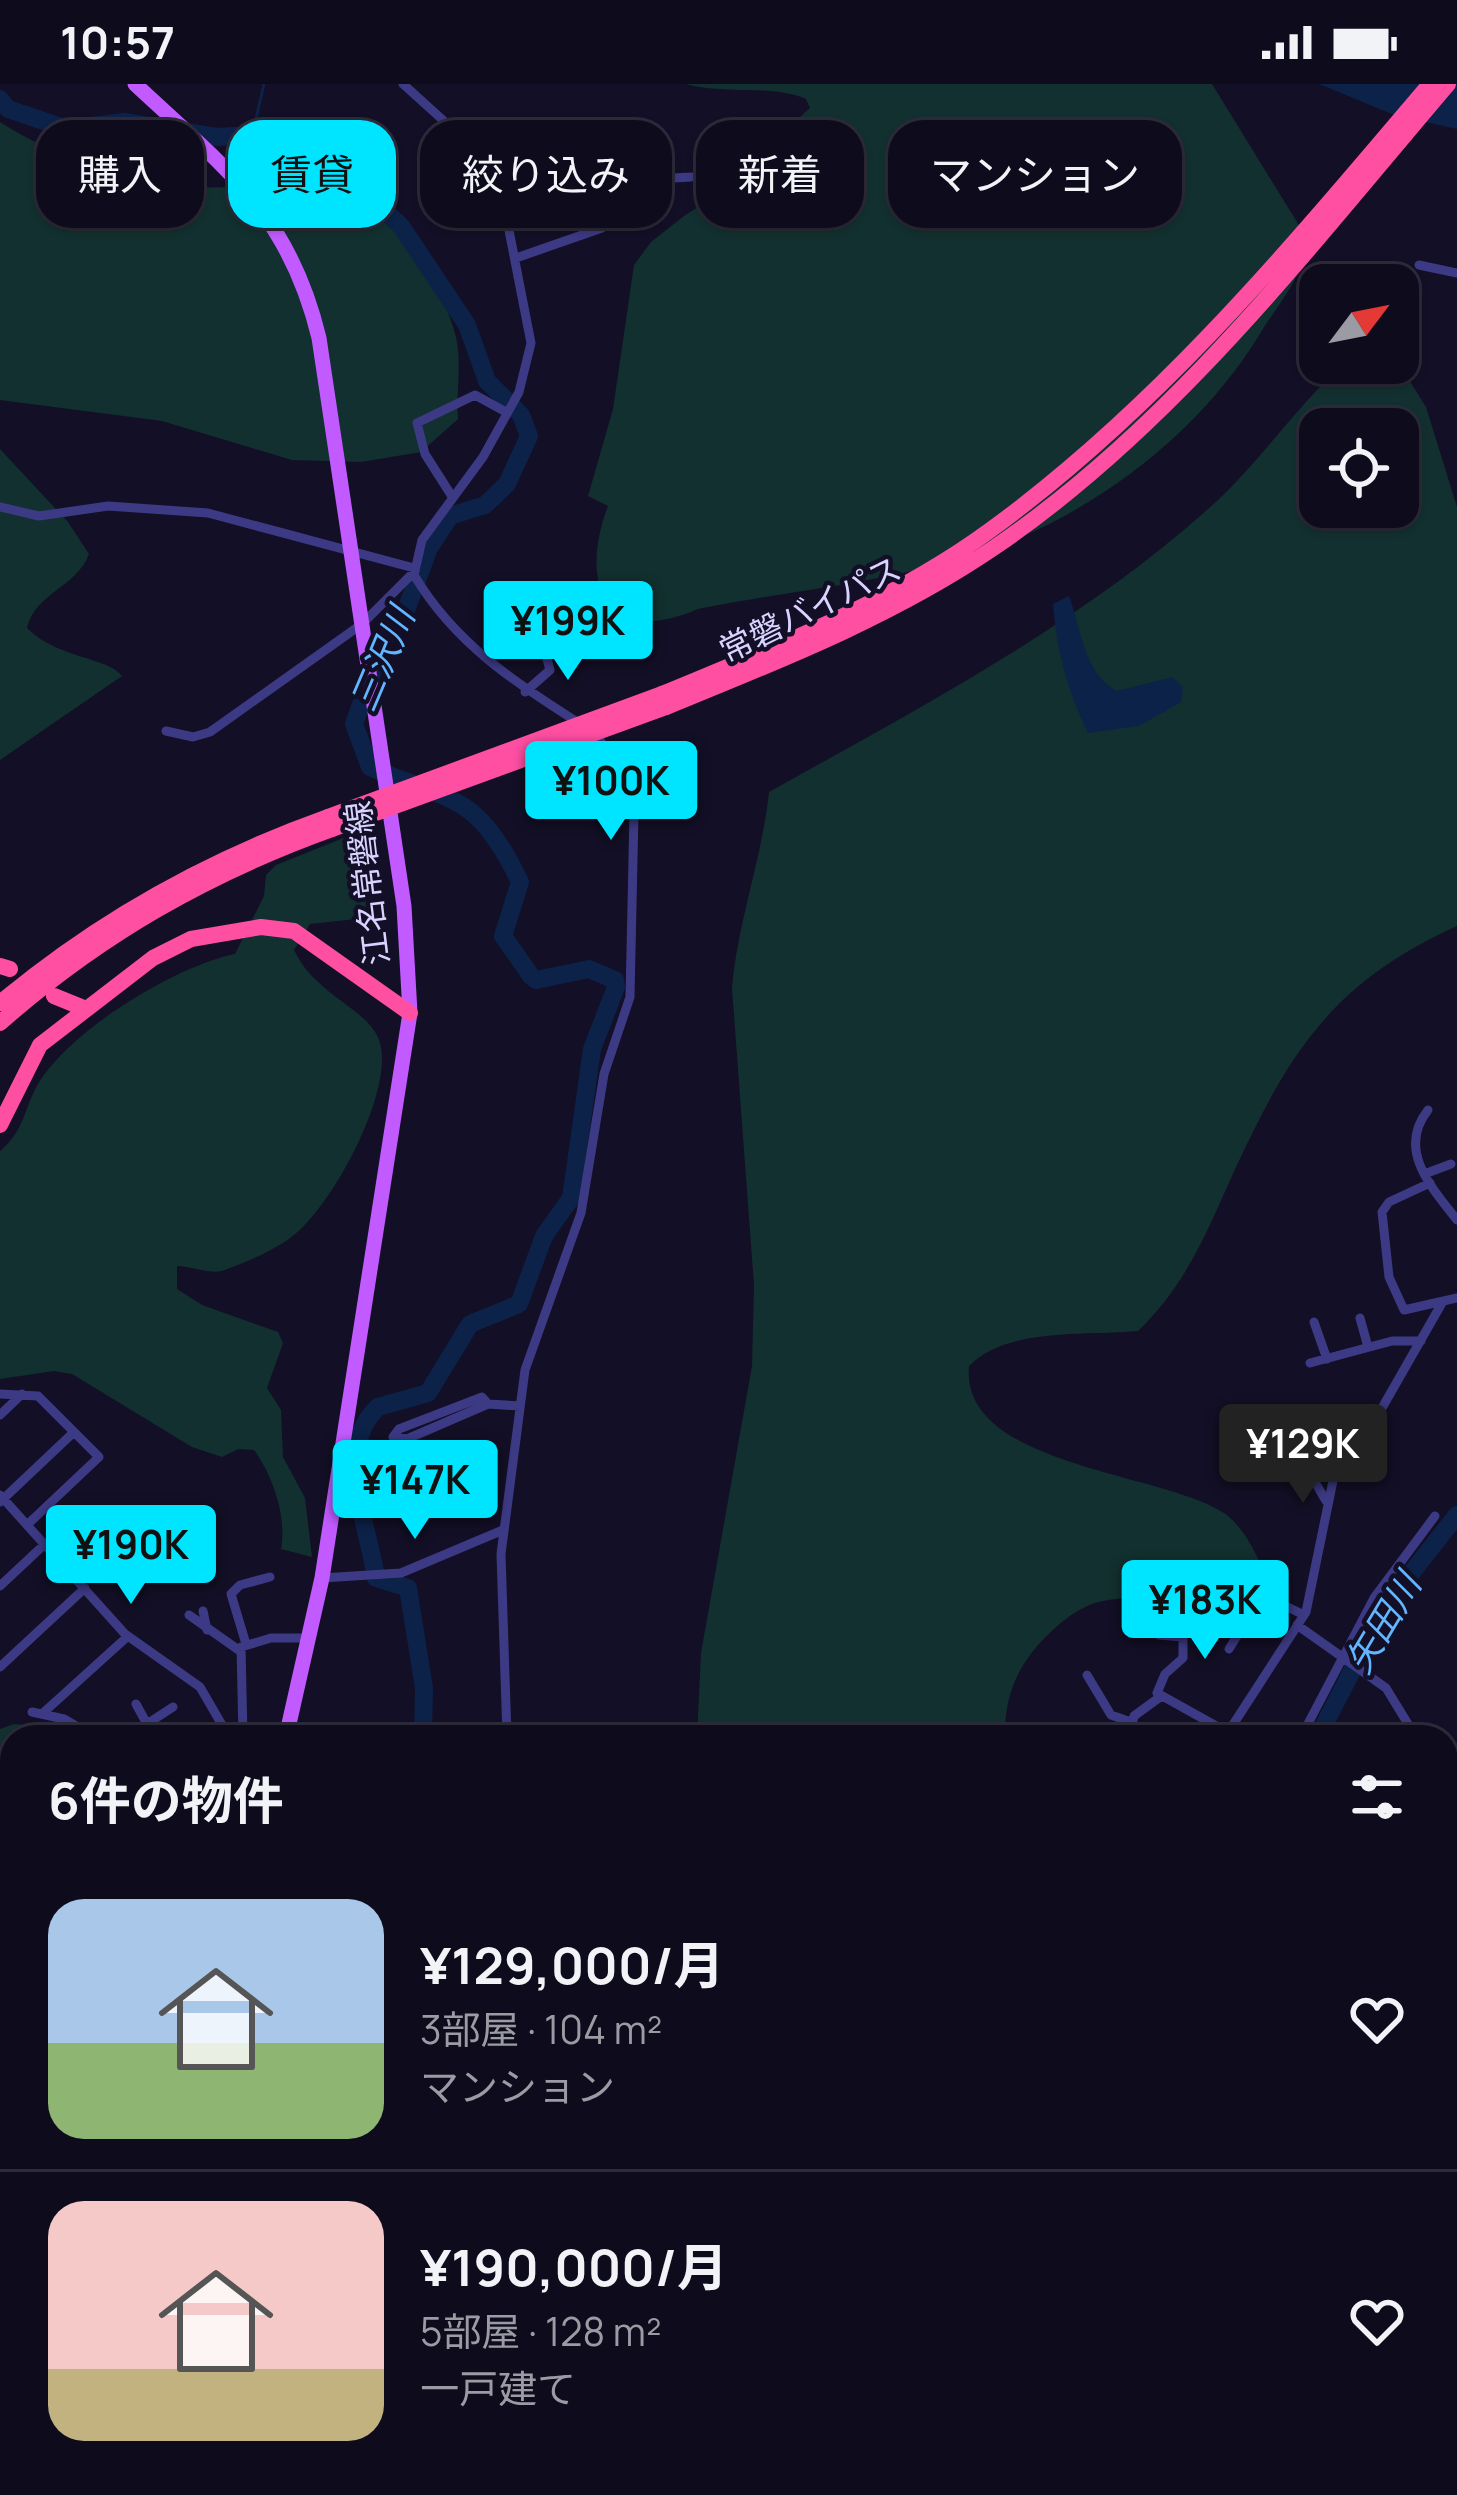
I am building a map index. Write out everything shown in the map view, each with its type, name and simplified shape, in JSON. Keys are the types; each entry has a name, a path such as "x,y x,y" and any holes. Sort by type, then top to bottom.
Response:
{"highway":[{"name":"常磐バイパス","path":"1382,151 1430,84"},
{"name":"常磐バイパス","path":"0,1023 86,954 184,891 330,823 664,700 808,633 986,534 1128,420 1448,84"},
{"name":"常磐バイパス","path":"0,1003 115,917 178,880 250,845 330,823"},
{"path":"0,1125 33,1054 176,944 274,926 305,937 410,1013"},
{"path":"54,996 86,1009"}],"main road":[{"name":"江名常磐線","path":"135,84 256,199 296,263 319,338 404,906 410,1013 322,1578 289,1725"}],"street":[{"path":"404,84 445,120"},
{"path":"516,258 608,225 621,197 643,185 668,176 691,178"},
{"path":"507,1725 503,1530 520,1406 532,1347 581,1213 604,1074 630,997 634,828 626,776 608,747 483,658 426,595 414,570 415,551 483,457 531,356 510,228"},
{"path":"1419,266 1457,273"},
{"path":"452,498 425,454 417,423 475,395 506,412"},
{"path":"0,507 39,516 108,506 208,513 414,570"},
{"path":"166,731 202,737 362,624 414,570"},
{"path":"525,692 550,670 546,655"},
{"path":"1428,1110 1406,1142 1457,1220"},
{"path":"1451,1164 1389,1202 1381,1218 1388,1277 1400,1307 1457,1298"},
{"path":"1233,1725 1301,1620 1315,1588 1326,1501 1341,1461 1378,1415 1442,1303"},
{"path":"1360,1318 1368,1347"},
{"path":"1314,1322 1327,1359"},
{"path":"1310,1364 1368,1347 1421,1341"},
{"path":"0,1394 38,1396 99,1456 28,1524"},
{"path":"0,1415 22,1394"},
{"path":"488,1404 482,1397 475,1399 399,1429 393,1437 407,1439 488,1404 520,1406"},
{"path":"74,1432 1,1499 127,1636 200,1687 222,1725"},
{"path":"1312,1437 1315,1482 1326,1501"},
{"path":"1307,1725 1340,1657 1388,1577 1435,1516"},
{"path":"322,1578 401,1573 503,1530"},
{"path":"0,1586 46,1543"},
{"path":"243,1725 243,1648 231,1594 270,1577"},
{"path":"0,1667 85,1588"},
{"path":"1131,1725 1141,1706 1160,1696 1165,1674 1183,1658 1184,1639 1159,1635 1144,1624 1156,1589"},
{"path":"1229,1649 1250,1615 1273,1600 1340,1657 1386,1688 1409,1725"},
{"path":"203,1611 207,1630"},
{"path":"190,1615 207,1630 243,1648 309,1638"},
{"path":"66,1725 38,1713 127,1636"},
{"path":"1087,1675 1111,1715 1131,1722"},
{"path":"1160,1696 1209,1725"},
{"path":"136,1705 147,1724 172,1707"}],"green space":[{"path":"686,84 1212,84 1305,235 1302,261 1292,285 1235,371 1204,408 1132,473 1049,524 1005,544 928,567 641,621 621,615 607,602 599,584 599,535 608,506 588,496 613,409 634,265 651,242 696,208 696,228 864,228 864,120 797,120 810,108 806,99"},
{"path":"0,122 36,142 36,228 204,228 204,187 228,186 228,228 396,228 396,216 440,293 458,347 458,419 421,452 361,462 292,460 162,421 0,400"},
{"path":"1324,384 1412,384 1426,407 1457,507 1457,926 1379,970 1322,1022 1257,1123 1184,1274 1138,1331 1025,1339 985,1354 969,1366 975,1399 996,1425 1029,1446 1070,1462 1195,1499 1224,1513 1241,1530 1261,1565 1247,1581 1230,1590 1188,1597 1120,1598 1074,1613 1023,1665 1009,1699 1006,1725 698,1725 701,1653 752,1366 754,1285 732,988 769,792 996,663 1105,591 1207,510 1299,410 1299,528 1419,528 1419,408 1301,408"},
{"path":"0,449 68,522 89,554 75,575 38,606 27,628 53,646 106,665 122,676 0,760"},
{"path":"356,833 373,850 382,871 375,917 310,924 294,950 315,980 375,1031 382,1065 368,1120 340,1178 289,1239 222,1271 177,1266 177,1289 202,1305 278,1332 283,1343 267,1388 281,1410 283,1457 305,1498 312,1557 281,1549 277,1497 254,1450 238,1449 222,1457 192,1447 72,1374 54,1371 0,1379 0,1151 15,1135 41,1079 78,1039 157,985 235,954 264,896 266,875 276,865"}],"water":[{"path":"1319,84 1457,84 1457,129 1394,115"},
{"path":"1069,596 1090,662 1106,683 1117,691 1172,677 1183,687 1181,702 1139,726 1088,733 1064,670 1055,622 1053,604"}],"waterway":[{"path":"256,120 264,84"},
{"name":"三沢川","path":"0,99 8,109 67,129 124,122 217,137 266,134 306,155 352,199 386,212 401,226 467,325 487,381 521,415 529,436 507,484 485,505 450,516 429,548 406,610 384,639 354,724 370,767 460,804 490,831 520,882 503,936 531,976 536,980 589,969 615,980 616,987 592,1049 571,1198 544,1236 519,1304 470,1324 428,1393 378,1407 358,1444 358,1489 376,1578 408,1588 424,1688 423,1725"},
{"name":"矢田川","path":"1324,1725 1386,1605 1457,1515"}]}
